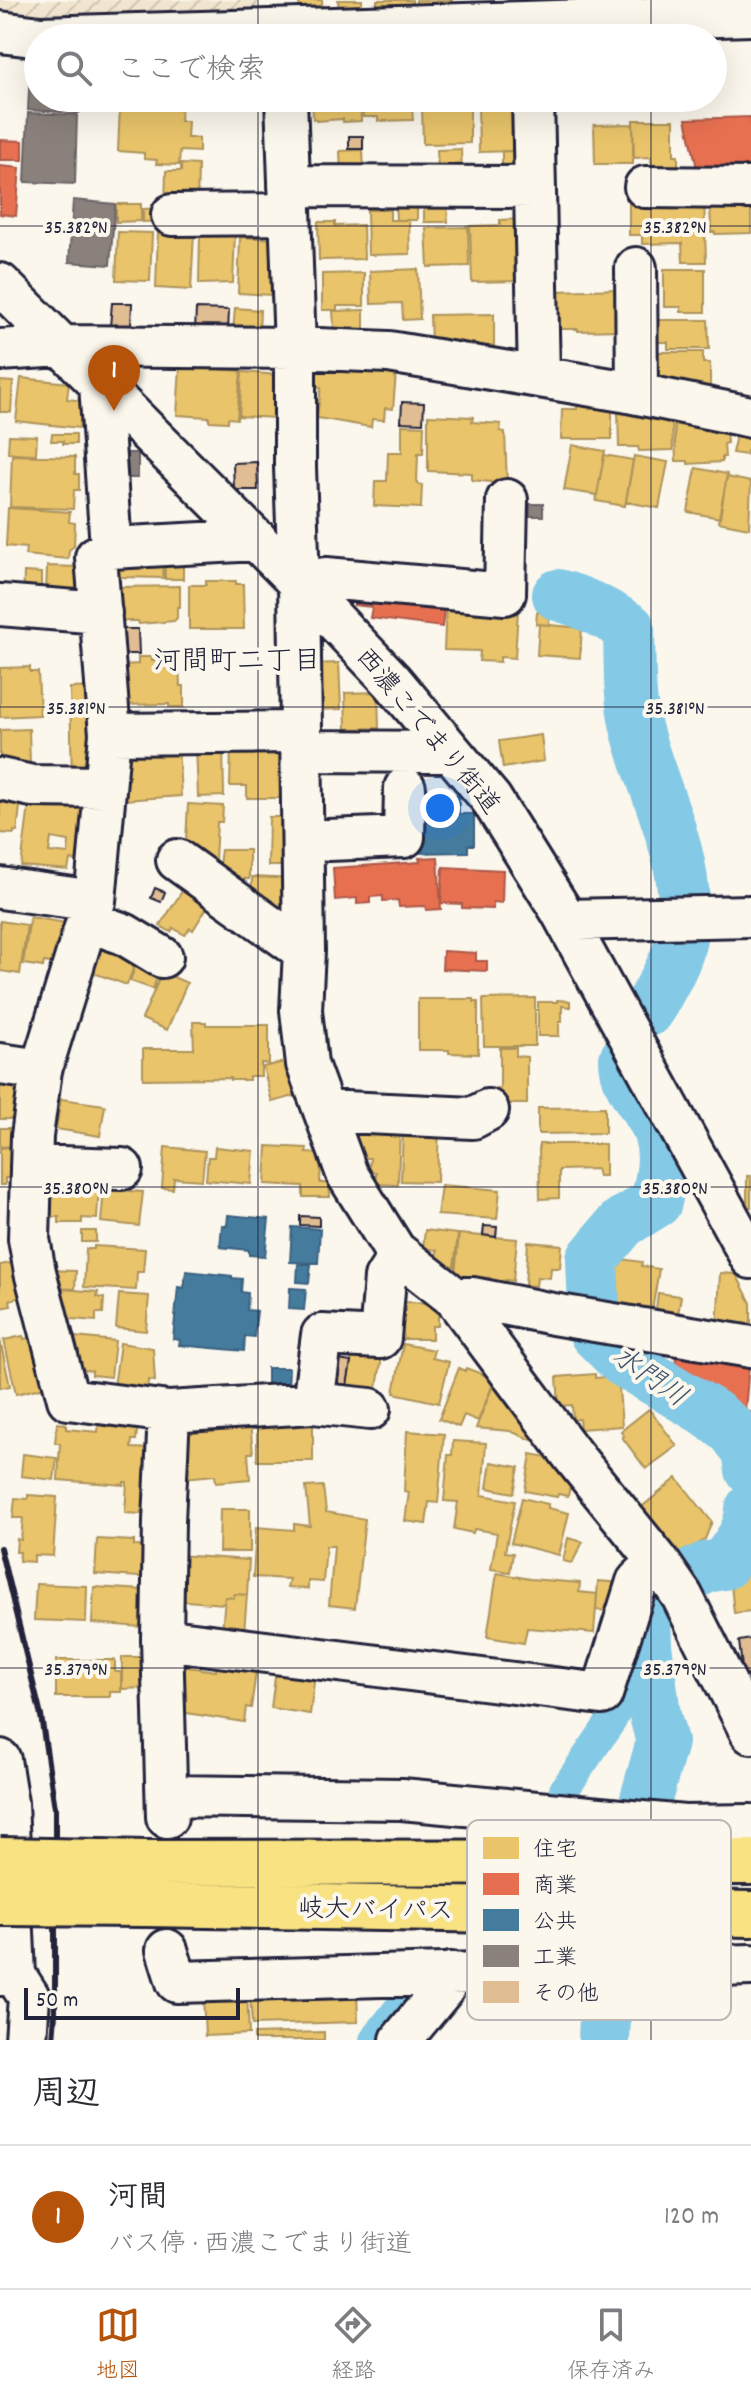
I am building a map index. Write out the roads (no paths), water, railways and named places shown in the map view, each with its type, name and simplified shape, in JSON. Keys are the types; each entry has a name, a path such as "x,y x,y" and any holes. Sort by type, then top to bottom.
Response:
{"highway":[{"name":"岐大バイパス","path":"0,1860 147,1884 467,1900"},
{"name":"岐大バイパス","path":"731,1863 751,1862"},
{"name":"岐大バイパス","path":"0,1903 147,1884 467,1872"},
{"name":"岐大バイパス","path":"731,1913 751,1914"}],"street":[{"path":"620,24 751,15"},
{"path":"251,24 345,24"},
{"path":"0,32 24,35"},
{"path":"286,112 299,583 304,951 301,1010 307,1064 347,1174 395,1251 455,1298 667,1575 738,1684 751,1733"},
{"path":"533,112 539,377"},
{"path":"172,215 289,200 535,187"},
{"path":"645,187 751,188"},
{"path":"636,268 637,394"},
{"name":"西濃こでまり街道","path":"0,284 299,583 392,681 491,799 566,920 751,1258"},
{"path":"0,350 62,346 389,352 637,394 751,417"},
{"path":"100,384 111,548"},
{"path":"299,583 326,578 505,594 507,500"},
{"path":"257,540 111,548 96,557 110,734 91,911 41,1070 32,1136 29,1239 68,1399 169,1412 313,1403 370,1409"},
{"path":"0,605 101,613"},
{"path":"110,734 451,752"},
{"path":"0,779 32,786 104,787"},
{"path":"303,841 404,837 405,788"},
{"path":"177,860 304,951"},
{"path":"0,888 91,911 162,957"},
{"path":"566,920 751,916"},
{"path":"0,1064 41,1070"},
{"path":"324,1111 473,1118 488,1110"},
{"path":"31,1166 122,1169"},
{"path":"313,1403 322,1335 380,1338 385,1278 400,1255"},
{"path":"455,1298 473,1298 751,1347"},
{"path":"169,1412 162,1639 167,1807 402,1799 621,1820"},
{"path":"162,1639 602,1694 637,1582 667,1575"},
{"path":"0,1765 7,1803 8,1975 29,1997 26,2040"},
{"path":"731,1825 751,1825"},
{"path":"167,1950 177,1982 467,1973"},
{"path":"731,1966 751,1965"},
{"path":"401,2040 444,1988 451,1973"}],"waterway":[{"name":"水門川","path":"558,595 595,608 629,628 630,684 635,725 674,843 684,896 678,951 648,1011"},
{"name":"水門川","path":"625,1059 633,1088 659,1133 663,1150 662,1168 656,1202 622,1223 592,1259 595,1333 623,1361 712,1414 733,1431 748,1451 751,1470"},
{"name":"水門川","path":"646,1799 662,1742 655,1715 645,1614 659,1591 707,1567 724,1564 745,1532 751,1509"},
{"path":"564,1790 612,1720 646,1645"},
{"path":"374,2040 414,1989"},
{"name":"水門川","path":"604,2040 605,2020"}],"railway":[{"path":"0,1548 41,1716 55,1808 53,2040"}],"place":[{"name":"河間","path":"114,411"}],"district":[{"name":"河間町二丁目","path":"237,659"}]}
